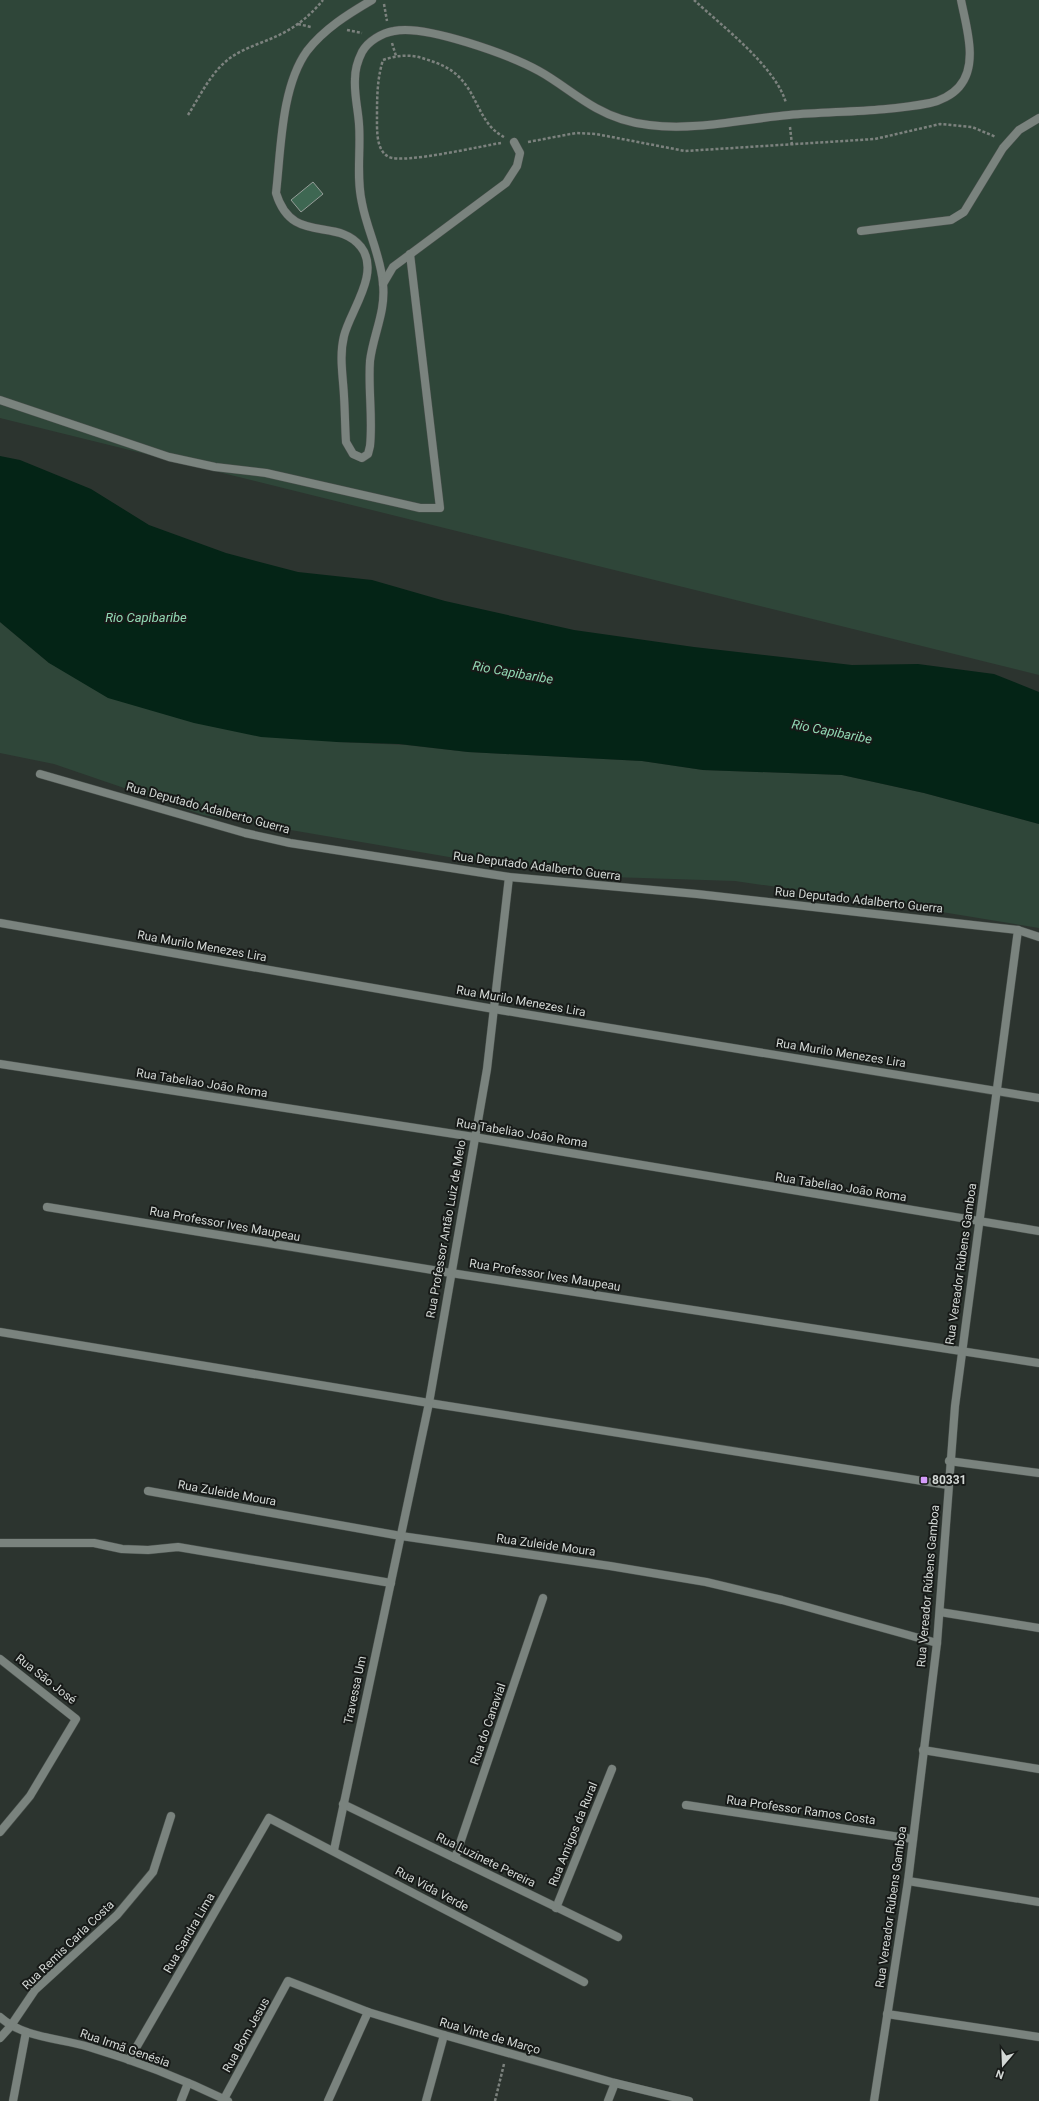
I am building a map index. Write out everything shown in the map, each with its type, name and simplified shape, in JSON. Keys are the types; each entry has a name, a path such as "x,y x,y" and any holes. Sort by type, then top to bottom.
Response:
{"street":[{"path":"372,0 342,18 323,34 307,51 297,69 286,108 276,193 280,206 288,216 300,224 330,231 352,239 360,246 366,256 367,269 363,288 344,335 341,354 346,442 353,454 362,458 368,454 370,446 370,368 371,356 381,320 383,284 379,259 361,200 358,176 359,121 354,78 357,64 363,51 371,42 383,34 396,30 410,30 481,46 538,70 595,108 621,119 649,125 684,126 789,115 908,106 933,102 948,96 960,86 967,72 970,55 961,0"},
{"path":"861,231 951,220 964,212 1003,148 1020,130 1039,118"},
{"path":"383,284 392,267 506,183 517,166 520,153 514,142"},
{"path":"0,400 169,457 215,467 266,473 420,508 440,508 410,254"},
{"name":"Rua Deputado Adalberto Guerra","path":"40,774 252,835 290,843 510,877 705,895 1018,930 1039,937"},
{"name":"Rua Professor Antão Luiz de Melo","path":"401,1536 429,1403 487,1069 510,877"},
{"name":"Rua Murilo Menezes Lira","path":"0,923 494,1009 1039,1098"},
{"name":"Rua Vereador Rúbens Gamboa","path":"874,2101 908,1881 937,1643 950,1461 962,1351 1018,930"},
{"name":"Rua Tabeliao João Roma","path":"0,1064 474,1138 1039,1231"},
{"name":"Rua Professor Ives Maupeau","path":"47,1207 451,1273 1039,1363"},
{"path":"0,1332 429,1403 948,1485"},
{"path":"950,1461 1039,1473"},
{"name":"Rua Zuleide Moura","path":"148,1491 401,1536 602,1565 706,1582 782,1600 937,1643"},
{"name":"Travessa Um","path":"334,1850 401,1536"},
{"path":"0,1543 94,1544 122,1549 148,1550 178,1547 391,1583"},
{"name":"Rua do Canavial","path":"455,1858 543,1598"},
{"path":"940,1612 1039,1628"},
{"name":"Rua São José","path":"0,1659 76,1719 30,1796 0,1832"},
{"path":"923,1750 1039,1769"},
{"name":"Rua Amigos da Rural","path":"556,1908 612,1769"},
{"name":"Rua Luzinete Pereira","path":"343,1804 618,1937"},
{"name":"Rua Professor Ramos Costa","path":"686,1805 913,1838"},
{"name":"Rua Remis Carla Costa","path":"0,2038 10,2027 35,1990 118,1915 152,1872 171,1816"},
{"name":"Rua Vida Verde","path":"269,1818 334,1850 584,1982"},
{"name":"Rua Sandra Lima","path":"129,2060 269,1818"},
{"path":"908,1881 1039,1902"},
{"name":"Rua Vinte de Março","path":"288,1981 368,2012 506,2054 688,2101"},
{"name":"Rua Bom Jesus","path":"226,2100 288,1981"},
{"path":"328,2101 368,2012"},
{"path":"887,2014 1039,2037"},
{"path":"0,2017 10,2027"},
{"name":"Rua Irmã Genésia","path":"10,2027 87,2046 129,2060 188,2083 226,2100"},
{"path":"13,2101 26,2032"},
{"path":"426,2101 444,2035"},
{"path":"180,2101 188,2083"},
{"path":"608,2101 615,2083"}],"path":[{"path":"188,115 214,74 229,58 279,35 298,24 312,13 323,0"},
{"path":"694,0 770,72 782,90 789,115 792,145"},
{"path":"396,56 383,60 379,73 378,138 382,150 389,157 427,156 514,142"},
{"path":"495,2101 506,2054"}],"shaded area":[{"path":"0,0 1039,0 1039,675 0,418"},
{"path":"0,622 49,663 337,742 406,745 468,752 642,761 703,770 842,775 924,793 1039,824 1039,928 875,901 735,881 611,877 496,865 203,815 54,764 0,753"}],"water":[{"name":"Rio Capibaribe","path":"0,456 20,460 91,489 149,525 226,553 298,572 372,580 445,601 574,630 694,647 852,665 918,664 994,674 1039,692 1039,824 924,793 842,775 703,770 642,761 468,752 399,744 261,737 194,723 108,698 49,663 0,622"}],"building":[{"path":"313,182 323,194 301,212 291,200"}],"place":[{"name":"80331","path":"924,1480"}]}
